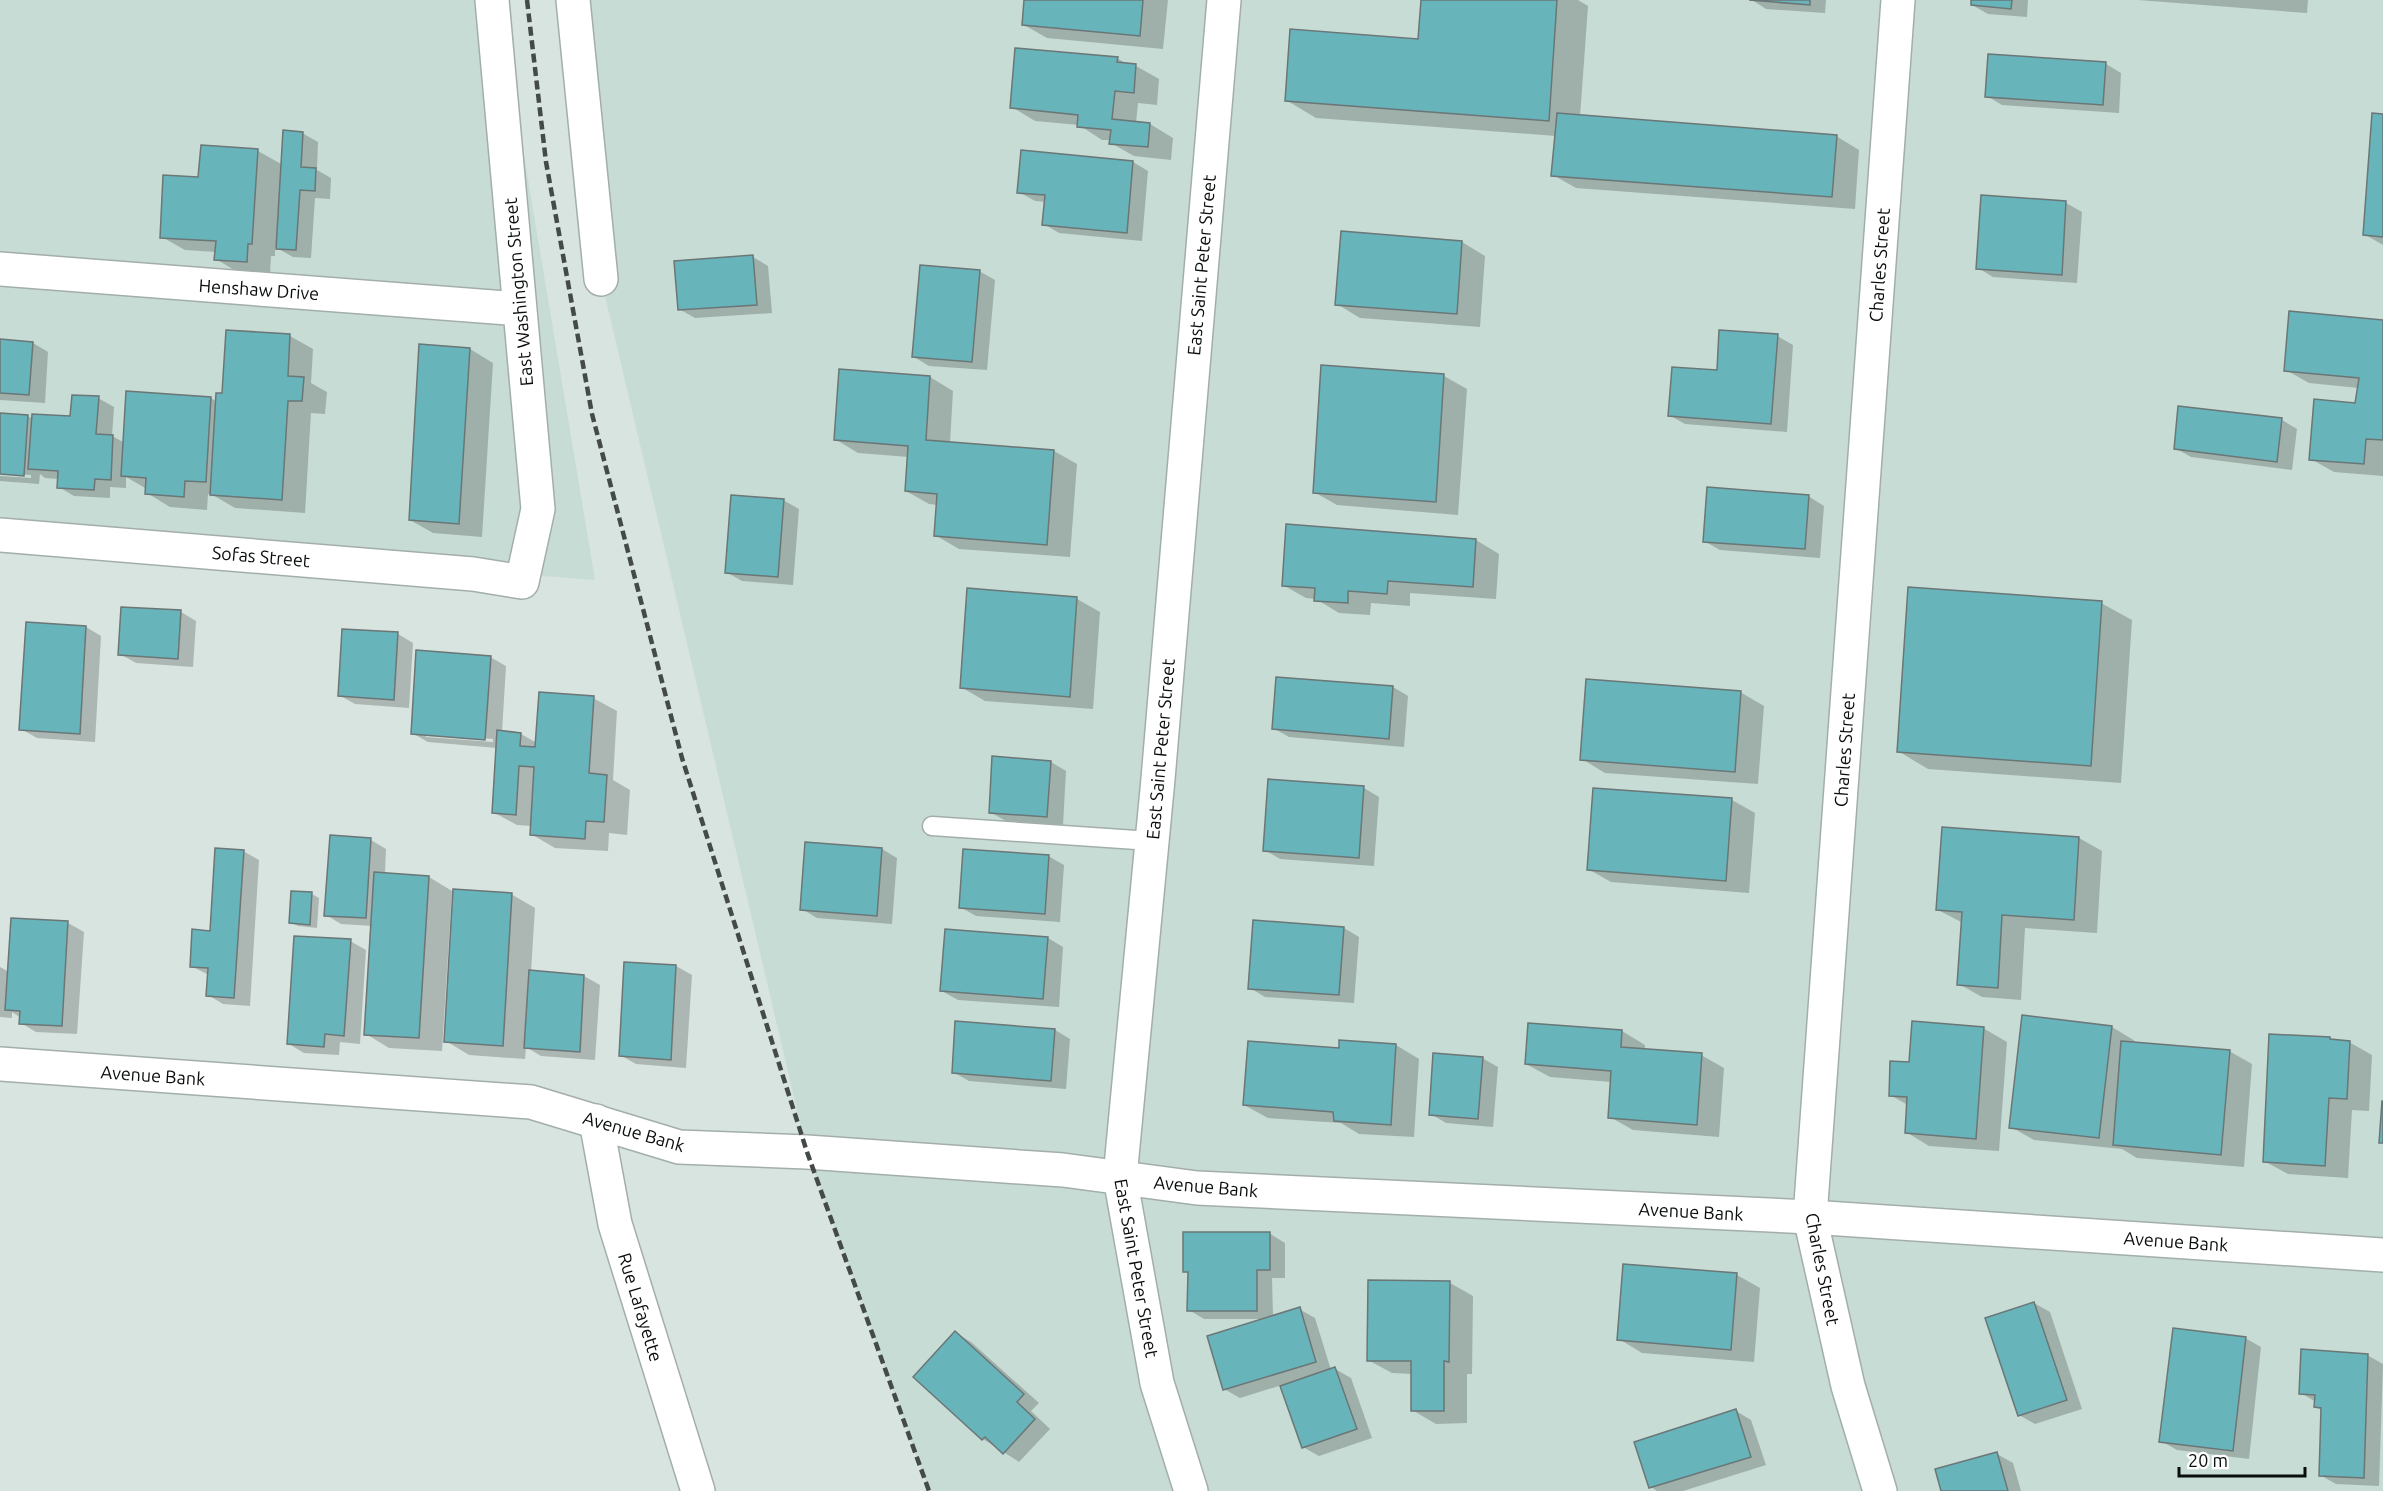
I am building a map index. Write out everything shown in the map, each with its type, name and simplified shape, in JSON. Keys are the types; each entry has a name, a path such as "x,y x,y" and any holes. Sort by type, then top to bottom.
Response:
{"street":[{"name":"East Washington Street","path":"492,0 538,509 522,582"},
{"path":"573,0 601,279"},
{"name":"East Saint Peter Street","path":"1191,1491 1157,1383 1120,1177 1224,0"},
{"name":"Charles Street","path":"1880,1491 1848,1386 1810,1217 1898,0"},
{"name":"Henshaw Drive","path":"0,269 519,309"},
{"name":"Sofas Street","path":"0,535 473,574 522,582"},
{"name":"Avenue Bank","path":"0,1064 531,1102 679,1147 819,1153 1063,1170 1197,1188 1810,1217 2383,1255"},
{"name":"Rue Lafayette","path":"596,1121 615,1224 698,1491"}],"lane":[{"path":"933,826 1151,841"}],"shaded area":[{"path":"0,0 498,0 595,580 0,533"},
{"path":"573,0 2383,0 2383,1491 929,1491 807,1152 601,279"}],"building":[{"path":"1024,0 1143,0 1140,36 1022,25"},
{"path":"1421,0 1557,0 1549,121 1285,101 1290,29 1418,39"},
{"path":"1749,0 1810,0 1810,5"},
{"path":"1971,0 2012,0 2011,9 1971,5"},
{"path":"1015,48 1118,57 1117,62 1136,64 1134,93 1115,91 1112,119 1150,123 1148,147 1109,144 1111,130 1077,127 1078,115 1010,108"},
{"path":"1988,54 2106,62 2103,105 1985,97"},
{"path":"1557,113 1837,135 1832,197 1551,176"},
{"path":"2372,113 2383,114 2383,237 2363,235"},
{"path":"283,130 303,132 301,167 316,168 315,191 300,190 296,250 276,249"},
{"path":"201,145 258,149 252,244 248,244 247,262 214,260 216,241 160,238 163,175 198,177"},
{"path":"1021,150 1133,161 1127,233 1042,225 1045,195 1017,193"},
{"path":"1981,195 2066,201 2062,275 1976,269"},
{"path":"1341,231 1462,241 1457,314 1335,305"},
{"path":"753,255 757,305 678,310 674,261"},
{"path":"920,265 980,270 972,362 912,357"},
{"path":"2289,311 2383,320 2383,440 2366,439 2364,464 2309,460 2314,399 2355,403 2359,378 2284,371"},
{"path":"226,330 290,334 288,376 304,377 302,401 288,401 282,500 210,495 216,393 222,393"},
{"path":"1719,330 1778,334 1771,424 1668,416 1672,367 1717,370"},
{"path":"0,339 33,342 29,395 0,393"},
{"path":"419,344 470,348 459,524 409,520"},
{"path":"1321,365 1444,374 1436,502 1313,493"},
{"path":"839,369 930,376 926,440 1054,450 1047,545 934,536 937,494 905,491 908,446 834,440"},
{"path":"126,391 211,397 206,482 185,481 184,497 145,494 146,478 121,476"},
{"path":"72,395 99,396 96,434 113,435 111,480 95,479 94,490 57,488 58,471 28,469 32,414 70,416"},
{"path":"2178,406 2282,418 2277,462 2174,449"},
{"path":"0,413 28,415 24,476 0,474"},
{"path":"1707,487 1809,495 1805,549 1703,542"},
{"path":"731,495 784,499 778,577 725,573"},
{"path":"1286,524 1476,539 1473,587 1388,581 1387,594 1348,591 1348,603 1314,601 1315,588 1282,586"},
{"path":"1908,587 2102,601 2091,766 1897,752"},
{"path":"967,588 1077,597 1070,697 960,688"},
{"path":"121,607 181,610 178,659 118,655"},
{"path":"26,622 86,626 80,734 19,730"},
{"path":"342,629 398,632 394,700 338,696"},
{"path":"416,650 491,656 485,740 411,734"},
{"path":"1276,677 1393,686 1389,739 1272,729"},
{"path":"1586,679 1741,691 1735,772 1580,760"},
{"path":"539,692 594,696 589,773 607,775 604,822 586,821 585,839 530,835 534,767 519,766 516,815 492,813 497,730 521,733 520,746 535,747"},
{"path":"992,756 1051,761 1047,817 989,813"},
{"path":"1268,779 1364,786 1359,858 1263,851"},
{"path":"1593,788 1732,798 1726,881 1587,870"},
{"path":"1942,827 2079,837 2074,920 2002,915 1998,988 1957,985 1962,912 1936,910"},
{"path":"330,835 371,838 366,918 324,916"},
{"path":"805,842 882,848 877,916 800,910"},
{"path":"215,848 244,850 234,998 206,996 208,968 190,967 192,929 210,931"},
{"path":"963,849 1049,855 1045,914 959,908"},
{"path":"374,872 429,876 419,1038 364,1035"},
{"path":"453,889 512,893 503,1046 444,1042"},
{"path":"291,891 312,892 310,925 289,923"},
{"path":"11,918 68,921 62,1026 19,1024 20,1011 5,1010"},
{"path":"1253,920 1344,927 1339,995 1248,989"},
{"path":"945,929 1048,937 1043,999 940,991"},
{"path":"294,936 351,939 344,1036 325,1034 324,1047 287,1044"},
{"path":"624,962 676,965 671,1060 619,1056"},
{"path":"529,970 584,975 580,1052 524,1048"},
{"path":"2022,1015 2112,1026 2099,1138 2009,1128"},
{"path":"955,1021 1055,1029 1051,1081 952,1073"},
{"path":"1912,1021 1984,1027 1976,1139 1905,1133 1907,1097 1889,1096 1890,1061 1909,1062"},
{"path":"1528,1023 1622,1030 1621,1047 1702,1053 1697,1125 1608,1118 1611,1071 1525,1064"},
{"path":"2269,1034 2330,1037 2330,1039 2350,1041 2347,1099 2329,1098 2325,1166 2263,1162"},
{"path":"1339,1040 1396,1044 1391,1125 1334,1121 1333,1112 1243,1105 1248,1041 1339,1048"},
{"path":"2121,1041 2230,1050 2221,1155 2113,1145"},
{"path":"1433,1053 1483,1057 1478,1119 1429,1115"},
{"path":"2382,1101 2383,1143 2379,1143"},
{"path":"1183,1232 1270,1232 1270,1270 1257,1270 1257,1311 1187,1311 1188,1272 1183,1272"},
{"path":"1623,1264 1737,1273 1731,1350 1617,1340"},
{"path":"1368,1280 1450,1281 1449,1362 1444,1361 1444,1411 1411,1411 1411,1361 1367,1361"},
{"path":"2034,1302 2067,1400 2018,1416 1985,1318"},
{"path":"1300,1307 1316,1362 1223,1390 1207,1336"},
{"path":"2173,1328 2246,1337 2233,1451 2159,1442"},
{"path":"955,1331 1024,1394 1017,1402 1035,1419 1003,1454 985,1437 982,1440 913,1377"},
{"path":"2301,1349 2368,1354 2364,1478 2319,1476 2321,1408 2314,1407 2315,1395 2299,1394"},
{"path":"1335,1367 1357,1429 1302,1448 1280,1386"},
{"path":"1736,1409 1751,1457 1649,1488 1634,1442"},
{"path":"1997,1452 2008,1491 1941,1491 1935,1469"}],"railway":[{"path":"527,0 546,162 592,414 682,758 807,1152 929,1491"}]}
